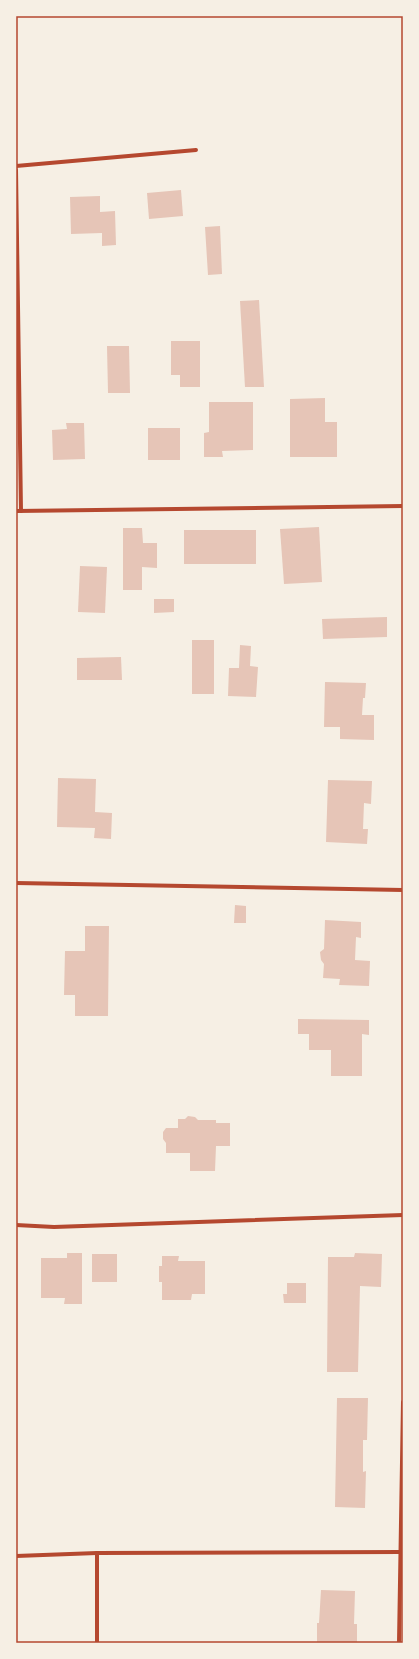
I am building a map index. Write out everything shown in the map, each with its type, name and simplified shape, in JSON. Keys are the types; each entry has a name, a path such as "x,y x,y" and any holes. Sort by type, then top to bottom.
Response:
{"street":[{"path":"16,166 196,150"},
{"path":"16,170 21,510"},
{"path":"16,511 403,506"},
{"path":"16,883 403,890"},
{"path":"16,1224 54,1227 403,1215"},
{"path":"399,1643 403,1402"},
{"path":"16,1556 97,1553 401,1552"},
{"path":"97,1553 97,1643"}],"building":[{"path":"181,190 183,216 149,219 147,193"},
{"path":"100,196 100,212 115,211 116,245 102,246 102,233 71,234 70,197"},
{"path":"220,226 222,274 208,275 205,227"},
{"path":"259,300 264,387 245,387 240,301"},
{"path":"171,341 200,341 200,387 180,387 180,375 171,375"},
{"path":"107,346 129,346 130,393 108,393"},
{"path":"325,398 325,422 337,422 337,457 290,457 290,399"},
{"path":"209,402 253,402 253,450 222,451 223,457 204,457 204,433 209,432"},
{"path":"66,423 84,423 85,459 53,460 52,430 67,429"},
{"path":"148,428 180,428 180,460 148,460"},
{"path":"319,527 322,582 284,584 280,529"},
{"path":"123,528 142,528 143,543 157,543 157,568 142,567 142,590 123,590"},
{"path":"184,530 256,530 256,564 184,564"},
{"path":"80,566 107,567 105,613 78,612"},
{"path":"154,599 174,599 174,612 154,613"},
{"path":"387,617 387,637 323,639 322,619"},
{"path":"192,640 214,640 214,694 192,694"},
{"path":"240,645 251,646 250,666 258,667 256,697 228,696 229,668 239,668"},
{"path":"121,657 122,680 77,680 77,658"},
{"path":"325,682 366,683 362,715 374,715 374,740 340,739 340,727 324,727"},
{"path":"58,778 96,779 95,812 112,813 111,839 94,838 95,828 57,827"},
{"path":"328,780 372,781 371,804 364,803 363,829 368,829 367,844 326,842"},
{"path":"235,905 246,906 246,923 234,923"},
{"path":"325,920 361,922 361,938 356,937 355,960 370,961 369,986 339,985 340,979 323,978 324,964 321,960 320,952 324,949"},
{"path":"85,926 109,926 108,1016 75,1016 75,995 64,995 65,951 85,951"},
{"path":"298,1019 369,1020 369,1035 362,1034 362,1076 331,1076 331,1050 309,1050 309,1034 298,1034"},
{"path":"188,1116 195,1117 198,1120 216,1120 216,1123 230,1123 230,1146 216,1146 215,1171 190,1171 190,1153 166,1153 166,1143 163,1139 163,1132 166,1128 178,1128 178,1119 185,1119"},
{"path":"67,1253 82,1253 82,1304 64,1304 65,1298 41,1298 41,1258 67,1258"},
{"path":"355,1253 382,1254 381,1287 360,1286 358,1372 327,1372 328,1257 354,1257"},
{"path":"92,1254 117,1254 117,1282 92,1282"},
{"path":"162,1256 179,1256 178,1261 205,1261 205,1294 192,1294 191,1300 162,1300 162,1282 159,1282 159,1266 162,1266"},
{"path":"287,1283 306,1283 306,1303 284,1303 283,1294 287,1294"},
{"path":"337,1398 368,1398 367,1440 363,1440 363,1472 366,1471 365,1508 335,1507"},
{"path":"321,1590 355,1591 354,1624 357,1624 357,1643 317,1643 317,1623 319,1623"}]}
